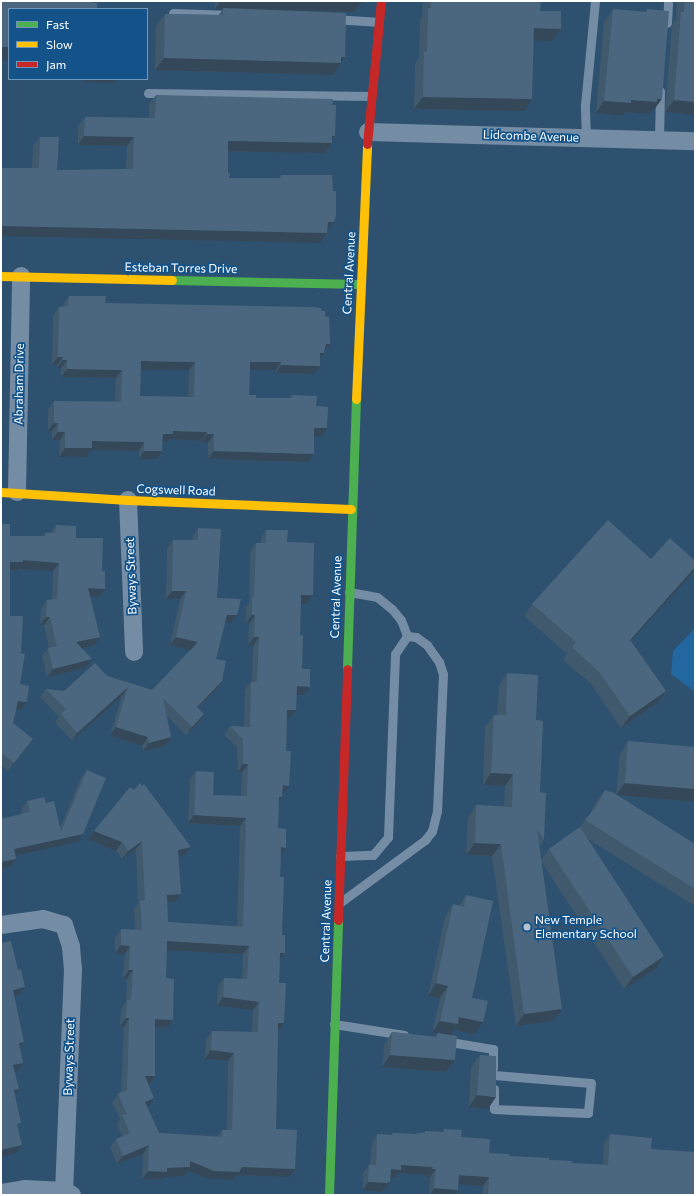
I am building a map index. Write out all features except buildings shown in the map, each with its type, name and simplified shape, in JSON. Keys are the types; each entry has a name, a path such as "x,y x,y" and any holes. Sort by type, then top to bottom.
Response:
{"street":[{"name":"Central Avenue","path":"328,1195 360,284 368,132 381,1"},
{"name":"Lidcombe Avenue","path":"368,132 695,141"},
{"name":"Esteban Torres Drive","path":"1,276 360,284"},
{"name":"Abraham Drive","path":"9,492 21,276"},
{"name":"Cogswell Road","path":"9,492 128,500 351,509"},
{"name":"Byways Street","path":"128,500 134,652"},
{"name":"Byways Street","path":"1,925 43,919 64,925 71,947 73,969 68,1193"},
{"path":"1,1193 25,1189 68,1193"}],"lane":[{"path":"586,138 585,105 595,1"},
{"path":"666,31 668,1"},
{"path":"173,13 236,15"},
{"path":"322,18 379,22"},
{"path":"659,140 661,84"},
{"path":"148,93 371,96"},
{"path":"348,592 377,598 392,609 401,620 407,636"},
{"path":"340,856 373,855 388,837 395,654 402,641 407,636"},
{"path":"338,904 425,840 432,831 437,811 443,674 439,662 427,645 416,638 407,636"},
{"path":"334,1024 410,1036"},
{"path":"433,1039 493,1049 494,1109 588,1113 591,1083 494,1075"}],"shaded area":[{"path":"695,628 695,692 671,674 673,651"}],"traffic: fast":[{"path":"172,280 360,284"},
{"path":"347,669 356,399"},
{"path":"329,1195 338,920"}],"traffic: slow":[{"path":"356,399 367,144"},
{"path":"1,276 172,280"},
{"path":"1,492 128,500 351,509"}],"traffic: jam":[{"path":"367,144 381,1"},
{"path":"338,920 347,669"}],"place":[{"name":"New Temple Elementary School","path":"527,927"}]}
